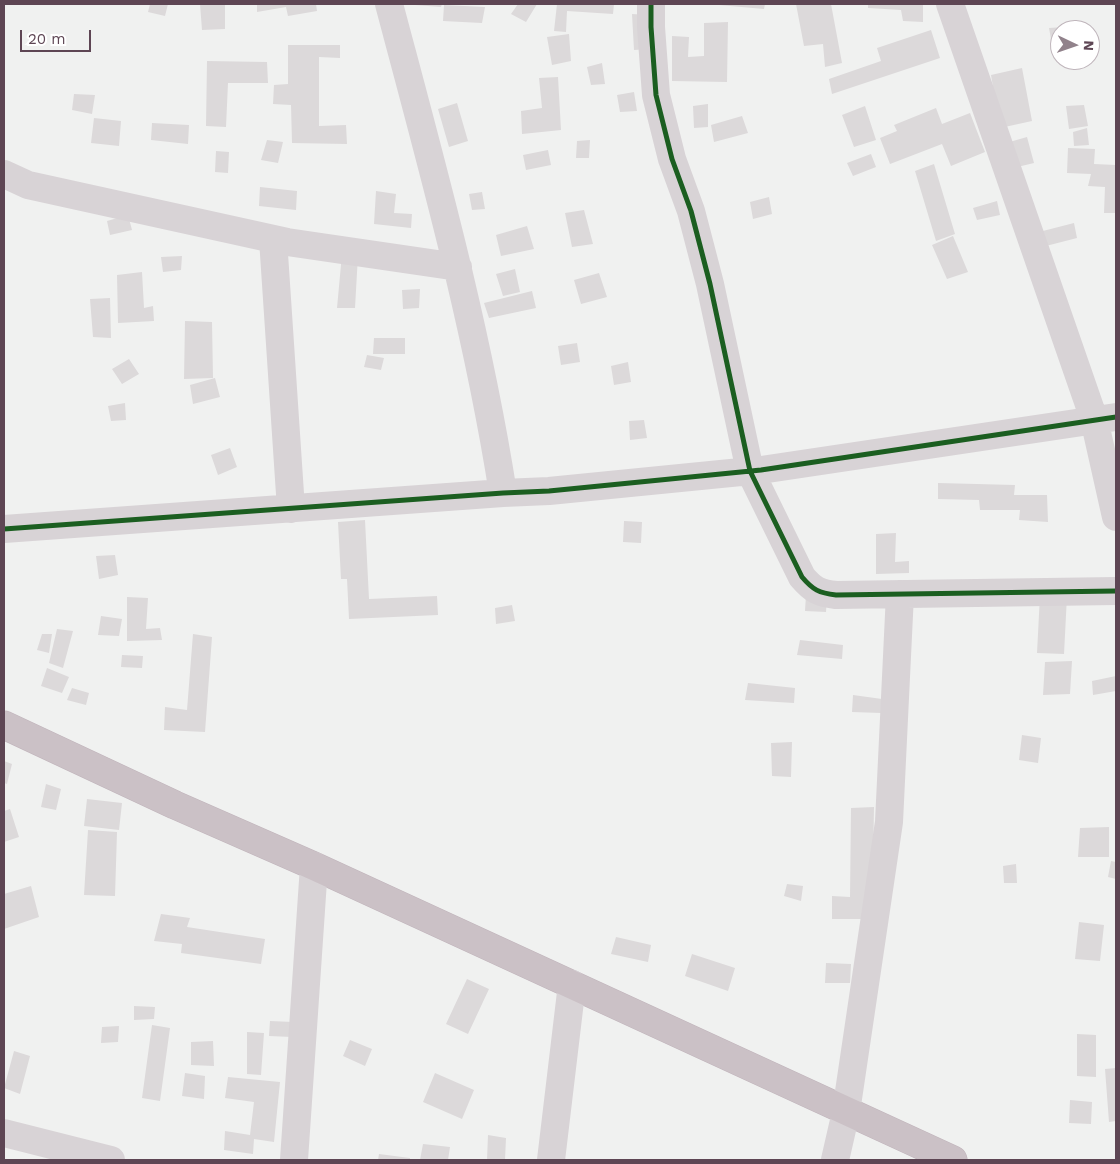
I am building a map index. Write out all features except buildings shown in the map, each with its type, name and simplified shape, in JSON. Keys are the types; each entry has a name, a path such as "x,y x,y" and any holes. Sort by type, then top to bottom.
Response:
{"highway":[{"path":"4,725 166,801 314,866 953,1160"}],"street":[{"path":"389,4 458,267 494,436 503,493"},
{"path":"652,4 651,27 656,95 672,159 690,211 710,284 750,471 802,577 811,588 822,593 836,595 1116,591"},
{"path":"950,4 1105,418 1116,517"},
{"path":"4,174 28,185 273,239 458,267"},
{"path":"273,239 291,509"},
{"path":"4,529 549,491 750,471 1105,418"},
{"path":"835,1160 846,1112 889,822 900,594"},
{"path":"294,1160 314,866"},
{"path":"551,1160 572,984"},
{"path":"4,1134 110,1160"}],"cycle path":[{"path":"651,4 656,95 672,159 691,211 710,284 750,471 802,577 817,590 836,595 1116,591"},
{"path":"4,529 549,491 761,470 1116,417"}]}
